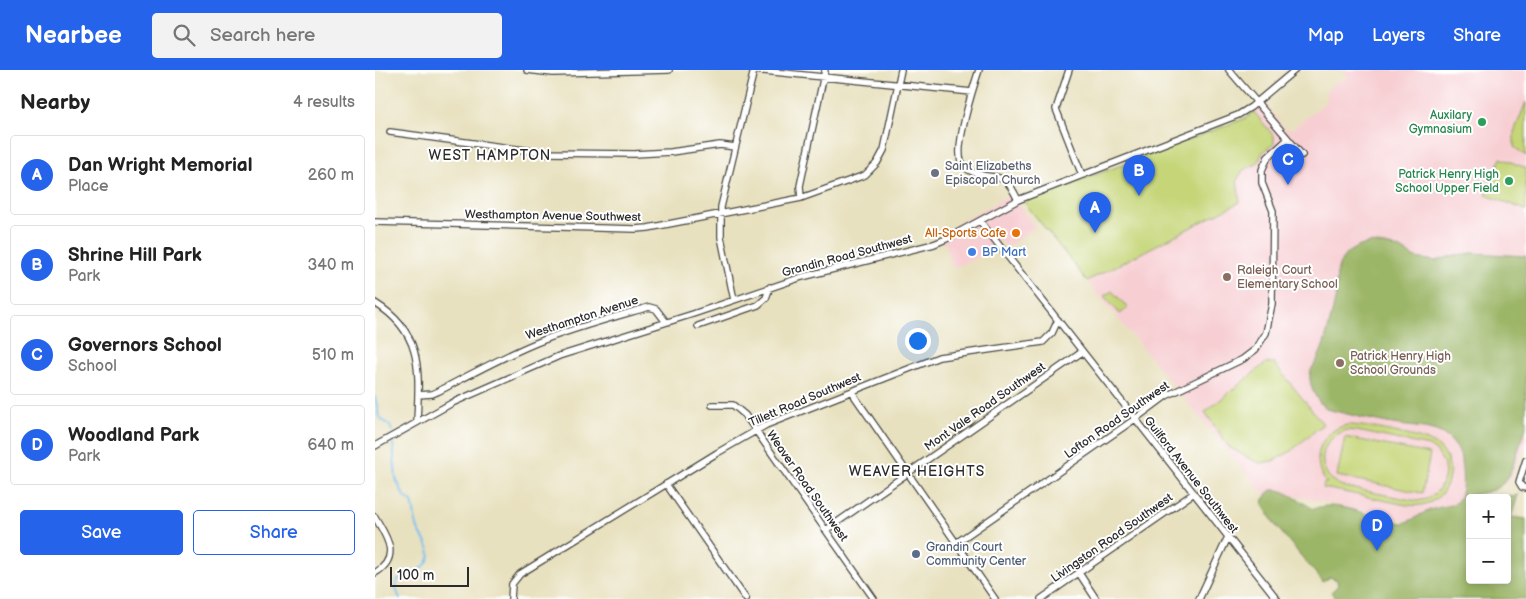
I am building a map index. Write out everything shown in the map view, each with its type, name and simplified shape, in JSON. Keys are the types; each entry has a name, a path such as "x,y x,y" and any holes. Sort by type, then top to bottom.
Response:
{"street":[{"path":"527,70 553,73 669,70"},
{"path":"734,300 721,237 720,214 723,193 754,70 972,92"},
{"path":"801,198 800,186 825,70"},
{"name":"Westhampton Avenue Southwest","path":"375,222 636,229 801,198 865,175 877,163 882,156 901,70"},
{"path":"979,70 962,136 961,160 971,172 1003,179 1012,188 1018,200"},
{"path":"1069,70 1056,108 1082,175"},
{"path":"1229,70 1302,155"},
{"name":"Grandin Road Southwest","path":"375,446 478,391 559,356 770,287 934,244 1018,200 1238,114 1257,102 1295,70"},
{"path":"390,132 547,153 634,154 662,153 720,145 735,147"},
{"name":"Lofton Road Southwest","path":"956,543 1171,393 1243,359 1256,349 1263,340 1268,327 1272,304 1273,211 1261,176 1268,158 1288,139"},
{"name":"Guilford Avenue Southwest","path":"980,221 1277,599"},
{"path":"698,326 758,306 766,298 770,287"},
{"path":"375,303 391,314 409,338 414,349 418,366 417,422"},
{"name":"Westhampton Avenue","path":"418,395 439,391 534,344 603,320 649,307 655,308 666,322"},
{"name":"Tillett Road Southwest","path":"511,599 512,584 520,574 756,430 939,357 1043,342 1052,333 1057,320"},
{"name":"Mont Vale Road Southwest","path":"826,530 1082,352"},
{"path":"853,391 855,397 995,599"},
{"name":"Weaver Road Southwest","path":"712,405 731,405 737,408 756,430 873,599"},
{"path":"1524,488 1519,482 1526,460"},
{"path":"666,484 745,597 738,599"},
{"name":"Livingston Road Southwest","path":"1041,599 1194,493"},
{"path":"375,517 389,538 391,548 384,566 375,573"},
{"path":"1199,599 1228,537"},
{"path":"1079,573 1096,599"}],"shaded area":[{"name":"Patrick Henry High School Grounds","path":"1343,70 1526,70 1526,444 1509,483 1480,494 1466,494 1466,500 1416,523 1291,495 1264,495 1087,281 1240,202 1237,180 1243,170 1257,164 1263,152 1265,126 1254,112 1265,103 1284,128 1292,129 1327,101 1326,92 1332,85 1348,77"},
{"path":"1011,194 1035,227 1007,247 1001,241 976,259 953,268 941,233"}],"green space":[{"path":"1526,102 1526,156 1514,147 1514,132"},
{"path":"1254,112 1274,136 1274,144 1263,152 1257,164 1243,170 1237,180 1240,202 1087,281 1024,202 1246,118"},
{"name":"Patrick Henry High School Upper Field","path":"1501,158 1526,168 1526,210 1486,195"},
{"path":"1370,243 1385,245 1401,249 1415,258 1435,261 1455,255 1473,253 1526,256 1526,428 1510,474 1506,480 1494,489 1476,494 1466,494 1466,584 1511,584 1511,517 1526,519 1526,599 1337,599 1331,592 1338,586 1337,580 1330,577 1323,582 1276,526 1263,505 1266,495 1271,491 1277,490 1292,496 1314,509 1322,506 1342,507 1403,523 1429,510 1453,504 1461,495 1460,455 1454,444 1445,435 1429,429 1399,425 1326,409 1313,392 1310,373 1321,352 1326,336 1337,290 1337,272 1345,255"},
{"path":"1112,291 1128,308 1120,314 1104,296"},
{"path":"1266,363 1274,363 1323,424 1290,452 1273,461 1260,463 1229,447 1205,412"},
{"path":"1354,425 1378,429 1419,438 1436,445 1448,461 1448,480 1445,489 1431,502 1413,506 1323,488 1324,483 1327,483 1319,466 1320,448 1324,440 1337,428","holes":["1347,430 1429,446 1437,452 1443,462 1444,479 1439,489 1427,499 1417,501 1345,487 1335,482 1328,475 1324,467 1325,449 1329,441 1337,435"]},
{"path":"1345,437 1430,454 1422,493 1337,476"},
{"path":"1518,495 1511,517 1511,496"}],"waterway":[{"path":"375,397 379,417 390,426 392,431"},
{"path":"393,443 396,479 404,496 412,502 417,526 428,547 430,556 422,568 397,581 396,589 400,599"}],"place":[{"name":"Auxilary Gymnasium","path":"1482,122"},
{"name":"Saint Elizabeths Episcopal Church","path":"935,173"},
{"name":"Patrick Henry High School Upper Field","path":"1509,181"},
{"name":"Governors School","path":"1288,185"},
{"name":"Shrine Hill Park","path":"1139,196"},
{"name":"All-Sports Cafe","path":"1016,233"},
{"name":"Dan Wright Memorial","path":"1095,233"},
{"name":"BP Mart","path":"972,252"},
{"name":"Raleigh Court Elementary School","path":"1227,277"},
{"name":"Patrick Henry High School Grounds","path":"1340,363"},
{"name":"Woodland Park","path":"1377,551"},
{"name":"Grandin Court Community Center","path":"916,554"}],"district":[{"name":"WEST HAMPTON","path":"490,155"},
{"name":"WEAVER HEIGHTS","path":"917,471"}]}
